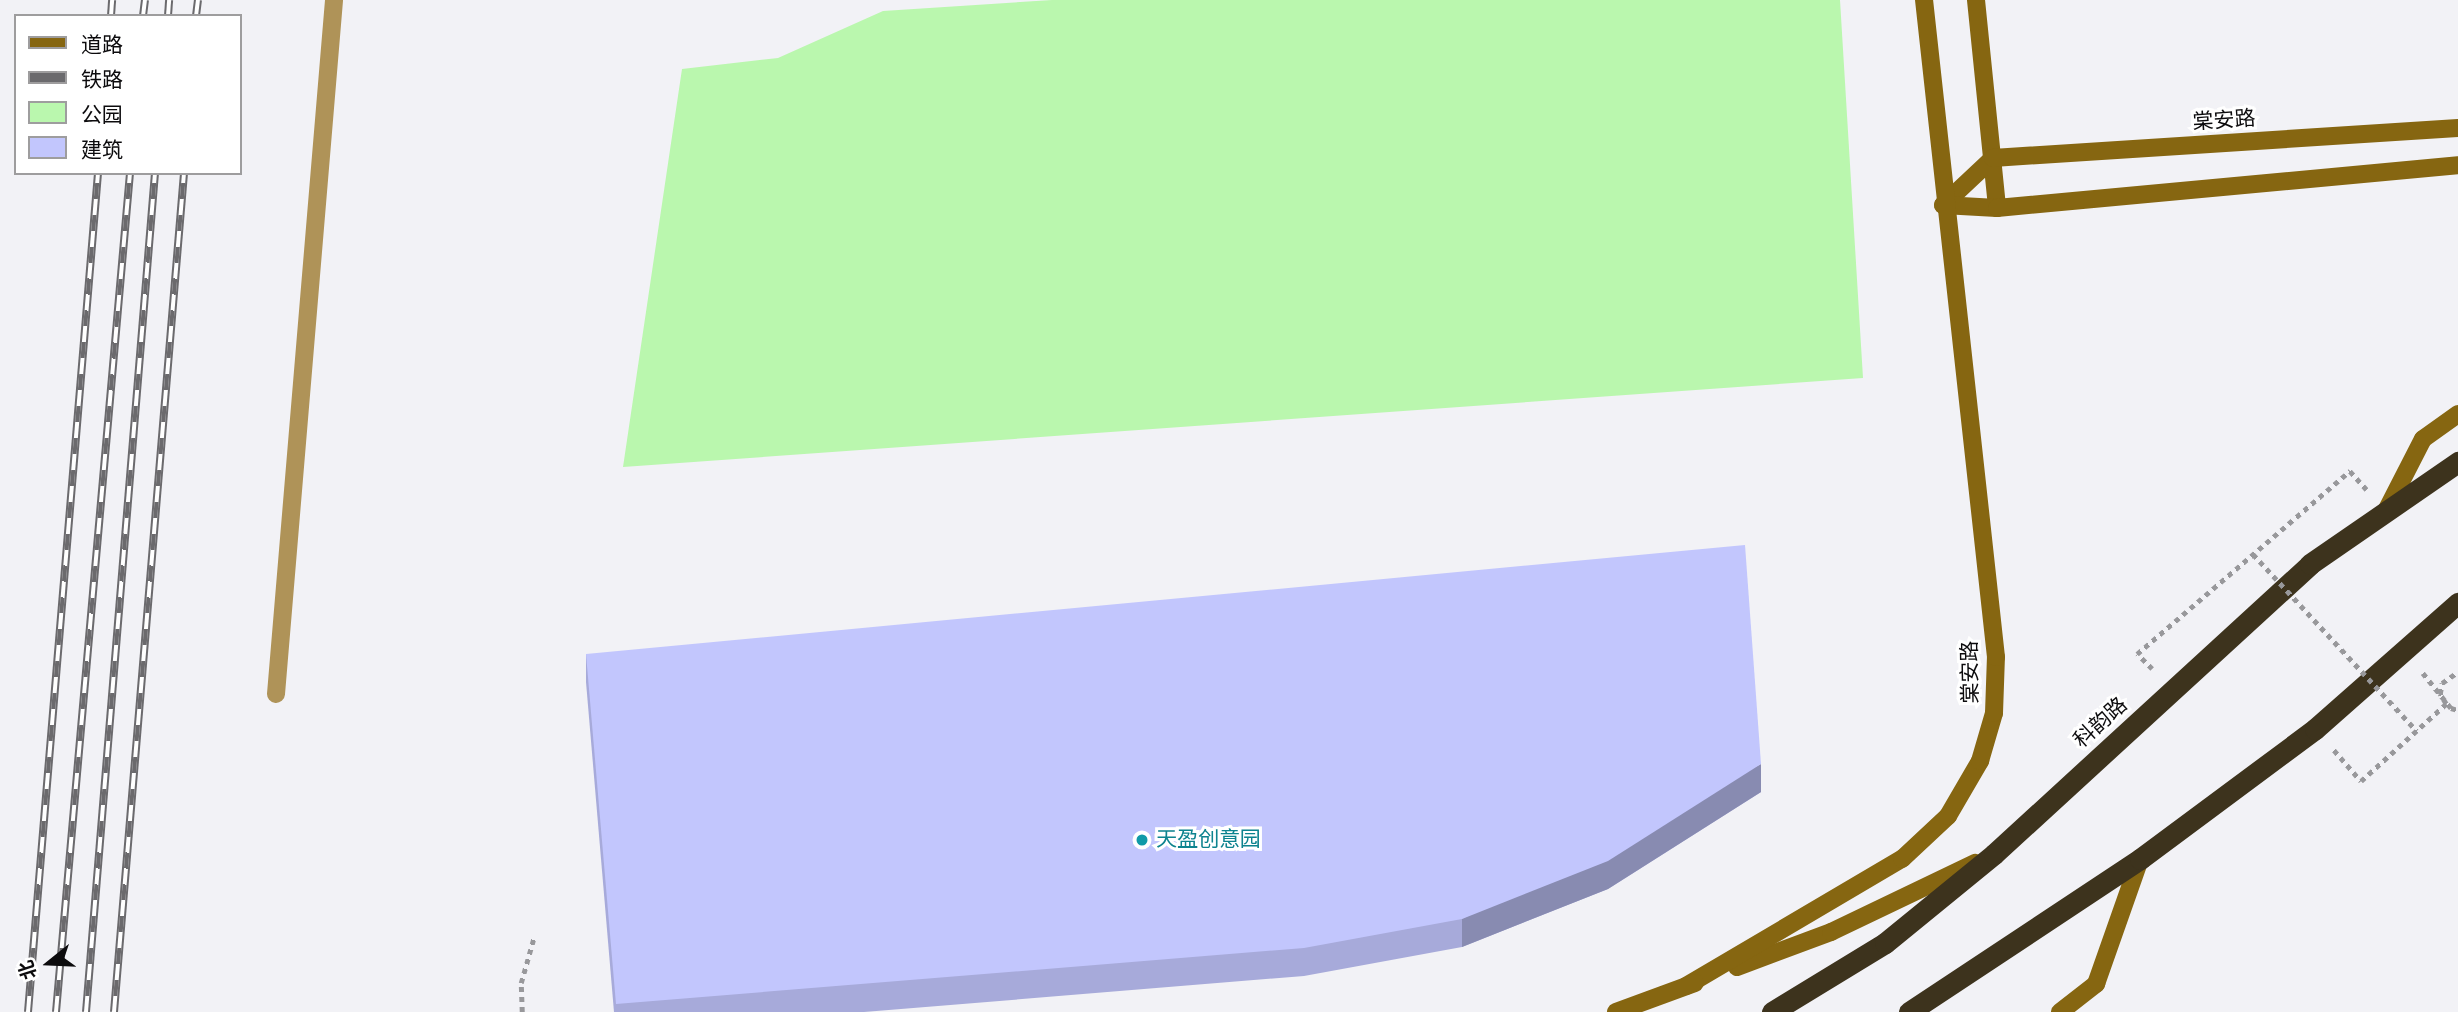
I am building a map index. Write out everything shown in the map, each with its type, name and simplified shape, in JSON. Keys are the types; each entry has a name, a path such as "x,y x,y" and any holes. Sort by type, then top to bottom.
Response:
{"highway":[{"name":"科韵路","path":"1772,1012 1885,943 1994,854 2310,564 2458,462"},
{"path":"1909,1012 2140,859 2315,729 2458,603"}],"street":[{"name":"棠安路","path":"1686,986 1902,859 1948,817 1980,761 1994,713 1996,657 1943,205 1924,0"},
{"path":"1976,0 1997,208"},
{"name":"棠安路","path":"1993,158 2458,128"},
{"path":"1943,205 1993,158"},
{"path":"1943,205 1997,208 2458,165"},
{"path":"2386,511 2423,439 2458,414"},
{"path":"1616,1012 1831,932 1994,854"},
{"path":"2060,1012 2096,984 2140,859"}],"lane":[{"path":"276,694 334,0"}],"path":[{"path":"2137,654 2350,471"},
{"path":"2253,554 2417,731"},
{"path":"2404,650 2451,708 2458,710"},
{"path":"2315,729 2361,781 2446,704 2442,683 2458,672"},
{"path":"522,1012 521,983 534,937"}],"green space":[{"path":"1052,0 1840,0 1863,378 623,467 682,69 778,58 883,11"}],"building":[{"name":"天盈创意园","path":"1745,545 1761,764 1608,861 1462,919 1304,948 616,1004 586,654"}],"railway":[{"path":"111,14 112,0"},
{"path":"143,14 145,0"},
{"path":"168,14 169,0"},
{"path":"196,14 198,0"},
{"path":"28,1012 98,175"},
{"path":"56,1012 130,175"},
{"path":"86,1012 155,175"},
{"path":"114,1012 184,175"}],"place":[{"name":"天盈创意园","path":"1142,840"}]}
